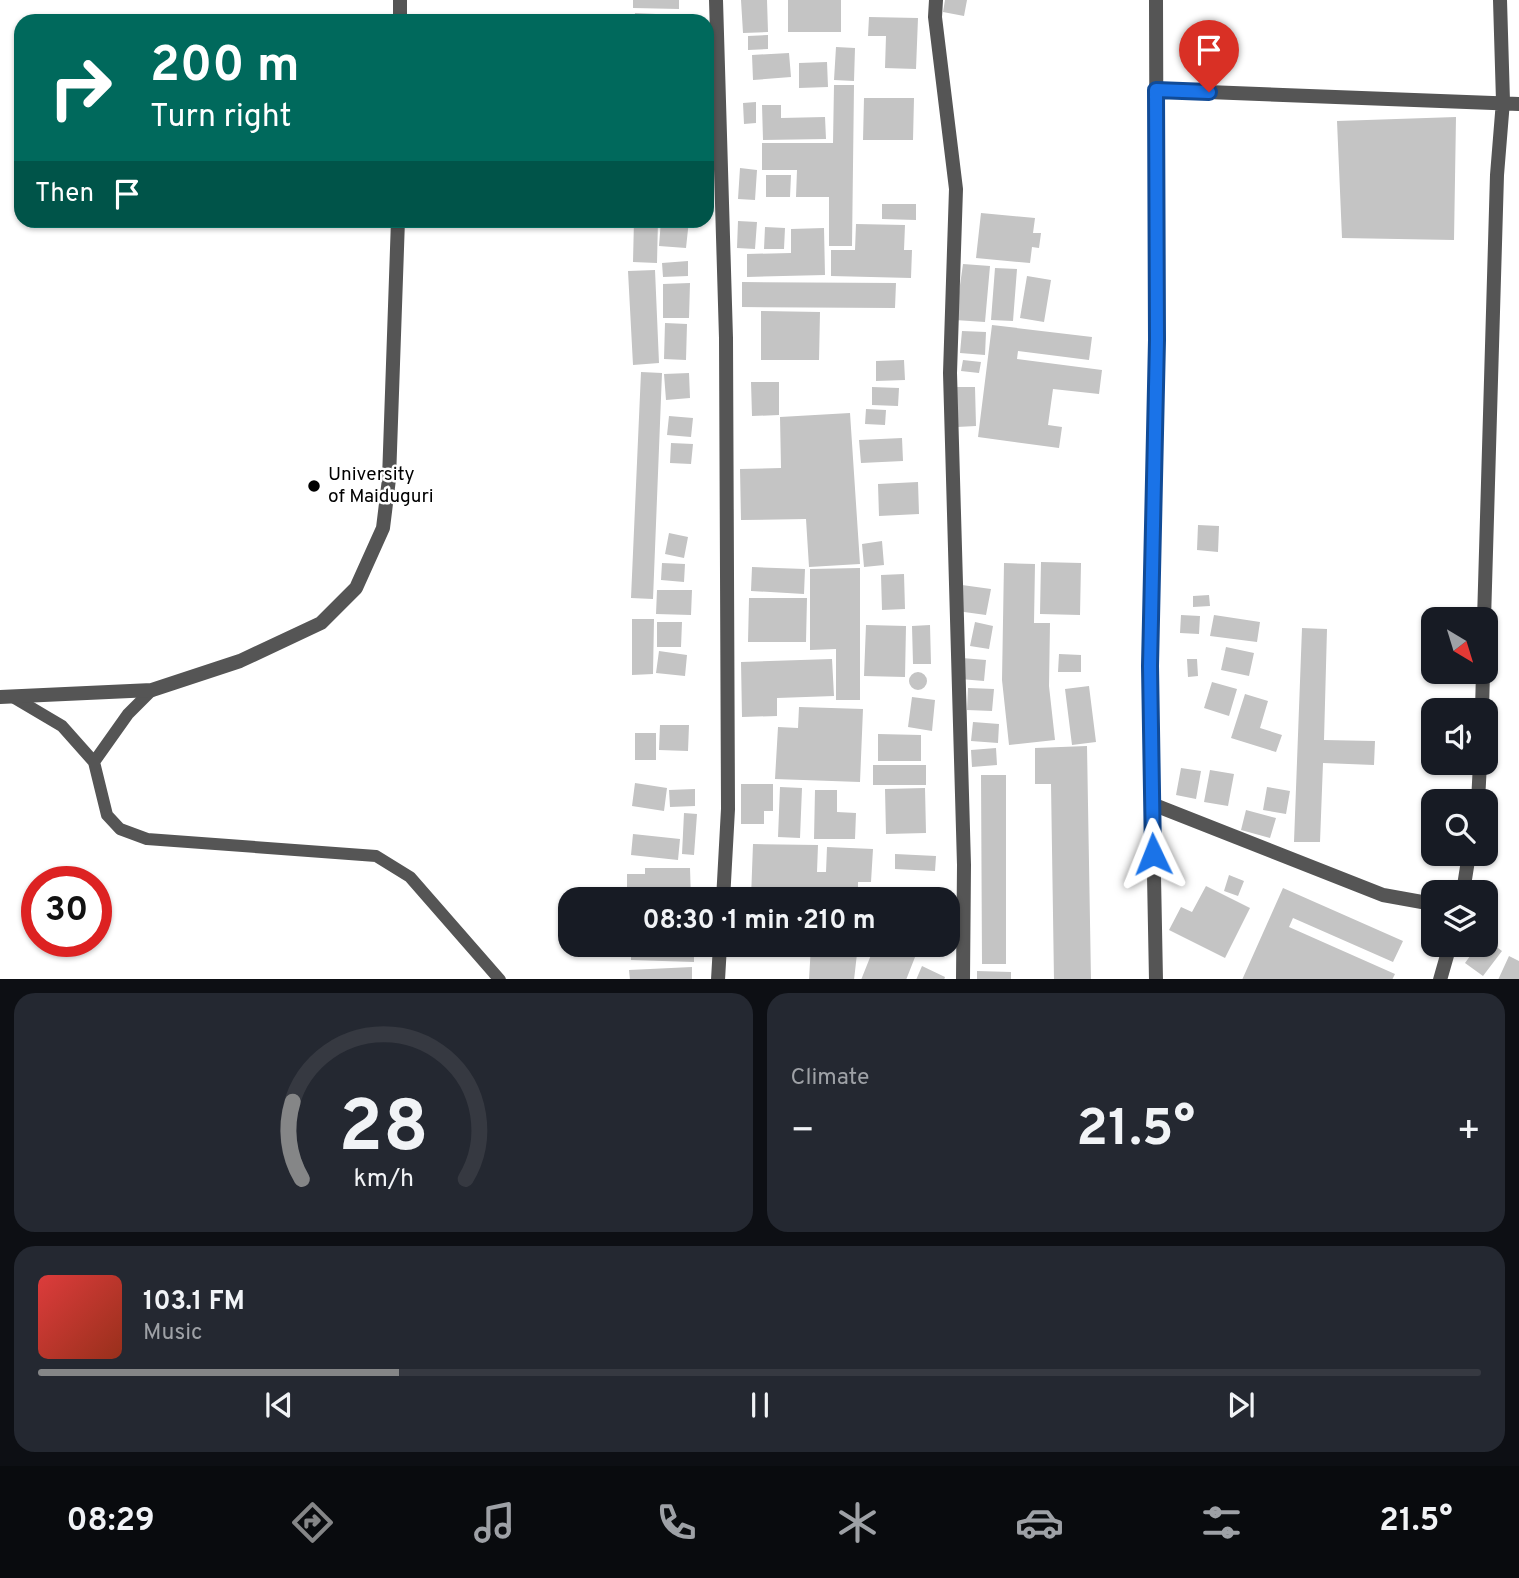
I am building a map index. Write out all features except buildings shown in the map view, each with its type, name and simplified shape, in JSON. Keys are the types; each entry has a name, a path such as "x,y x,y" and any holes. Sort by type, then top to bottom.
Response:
{"street":[{"path":"716,0 726,338 728,809 724,887"},
{"path":"936,0 935,17 956,189 950,373 964,864 962,979"},
{"path":"1156,0 1157,340 1150,666 1156,979"},
{"path":"1484,607 1497,175 1503,101 1500,0"},
{"path":"1156,90 1503,101 1519,104"},
{"path":"6,697 152,690 240,661 321,623 356,588 383,528 389,479 397,228"},
{"path":"1152,804 1383,895 1421,902"},
{"path":"718,979 719,957"},
{"path":"1440,979 1446,957"}],"lane":[{"path":"94,762 128,714 152,690"},
{"path":"6,697 62,726 94,762 107,815 120,828 147,839 376,856 410,877 500,979"}],"place":[{"name":"University of Maiduguri","path":"314,486"}],"route":[{"path":"1153,854 1150,666 1157,340 1156,90 1209,92"}]}
